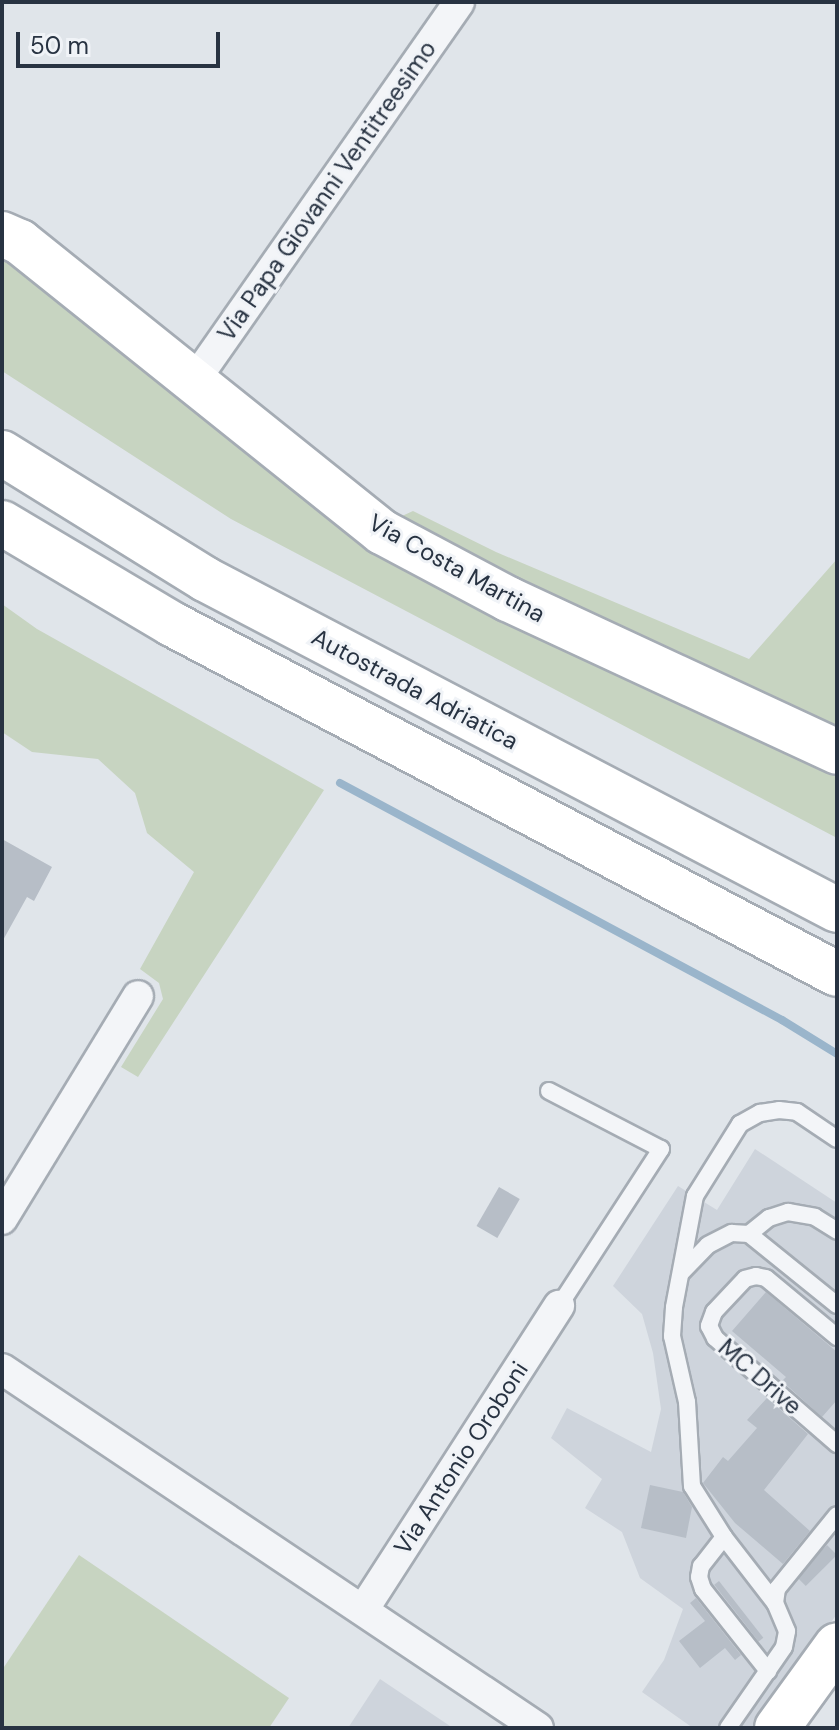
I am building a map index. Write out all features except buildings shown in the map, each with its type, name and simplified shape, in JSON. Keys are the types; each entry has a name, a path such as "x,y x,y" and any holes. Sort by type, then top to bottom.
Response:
{"main road":[{"name":"Via Costa Martina","path":"2,234 20,242 382,532 508,599 837,752"},
{"name":"Autostrada Adriatica","path":"2,453 205,579 837,910"},
{"path":"2,523 172,624 837,974"},
{"path":"777,1728 837,1645"},
{"path":"798,1728 837,1675"}],"street":[{"name":"Via Papa Giovanni Ventitreesimo","path":"194,381 459,2"},
{"path":"2,1219 138,996"},
{"name":"Via Antonio Oroboni","path":"363,1610 559,1306"},
{"path":"2,1369 538,1728"}],"lane":[{"path":"549,1091 661,1149 559,1306"},
{"path":"728,1728 784,1647 787,1631 775,1603 724,1537 692,1486 687,1402 672,1336 680,1274 695,1196 740,1124 760,1113 779,1110 797,1112 837,1139"},
{"path":"749,1234 769,1218 788,1212 815,1217 837,1231"},
{"path":"680,1274 708,1245 732,1233 749,1234 837,1305"},
{"name":"MC Drive","path":"837,1337 766,1278 756,1276 745,1279 714,1312 709,1326 715,1338 837,1444"},
{"path":"775,1603 784,1576 837,1515"},
{"path":"724,1537 701,1566 699,1577 703,1589 768,1671"}],"shaded area":[{"path":"755,1149 837,1203 837,1614 753,1728 693,1728 642,1692 664,1660 683,1609 640,1578 622,1532 585,1508 602,1479 551,1438 567,1408 651,1452 661,1409 653,1353 642,1314 613,1286 678,1186 717,1210"},
{"path":"380,1679 453,1728 348,1728"}],"green space":[{"path":"2,261 16,263 635,681 837,775 837,838 231,519 2,371"},
{"path":"413,511 496,552 749,659 837,559 837,735 560,606 402,516"},
{"path":"2,604 37,629 324,790 138,1077 121,1067 163,999 159,983 140,969 194,872 147,833 135,793 98,759 32,752 2,732"},
{"path":"79,1555 289,1698 269,1728 2,1728 2,1670"}],"waterway":[{"path":"340,783 782,1020 837,1054"}]}
